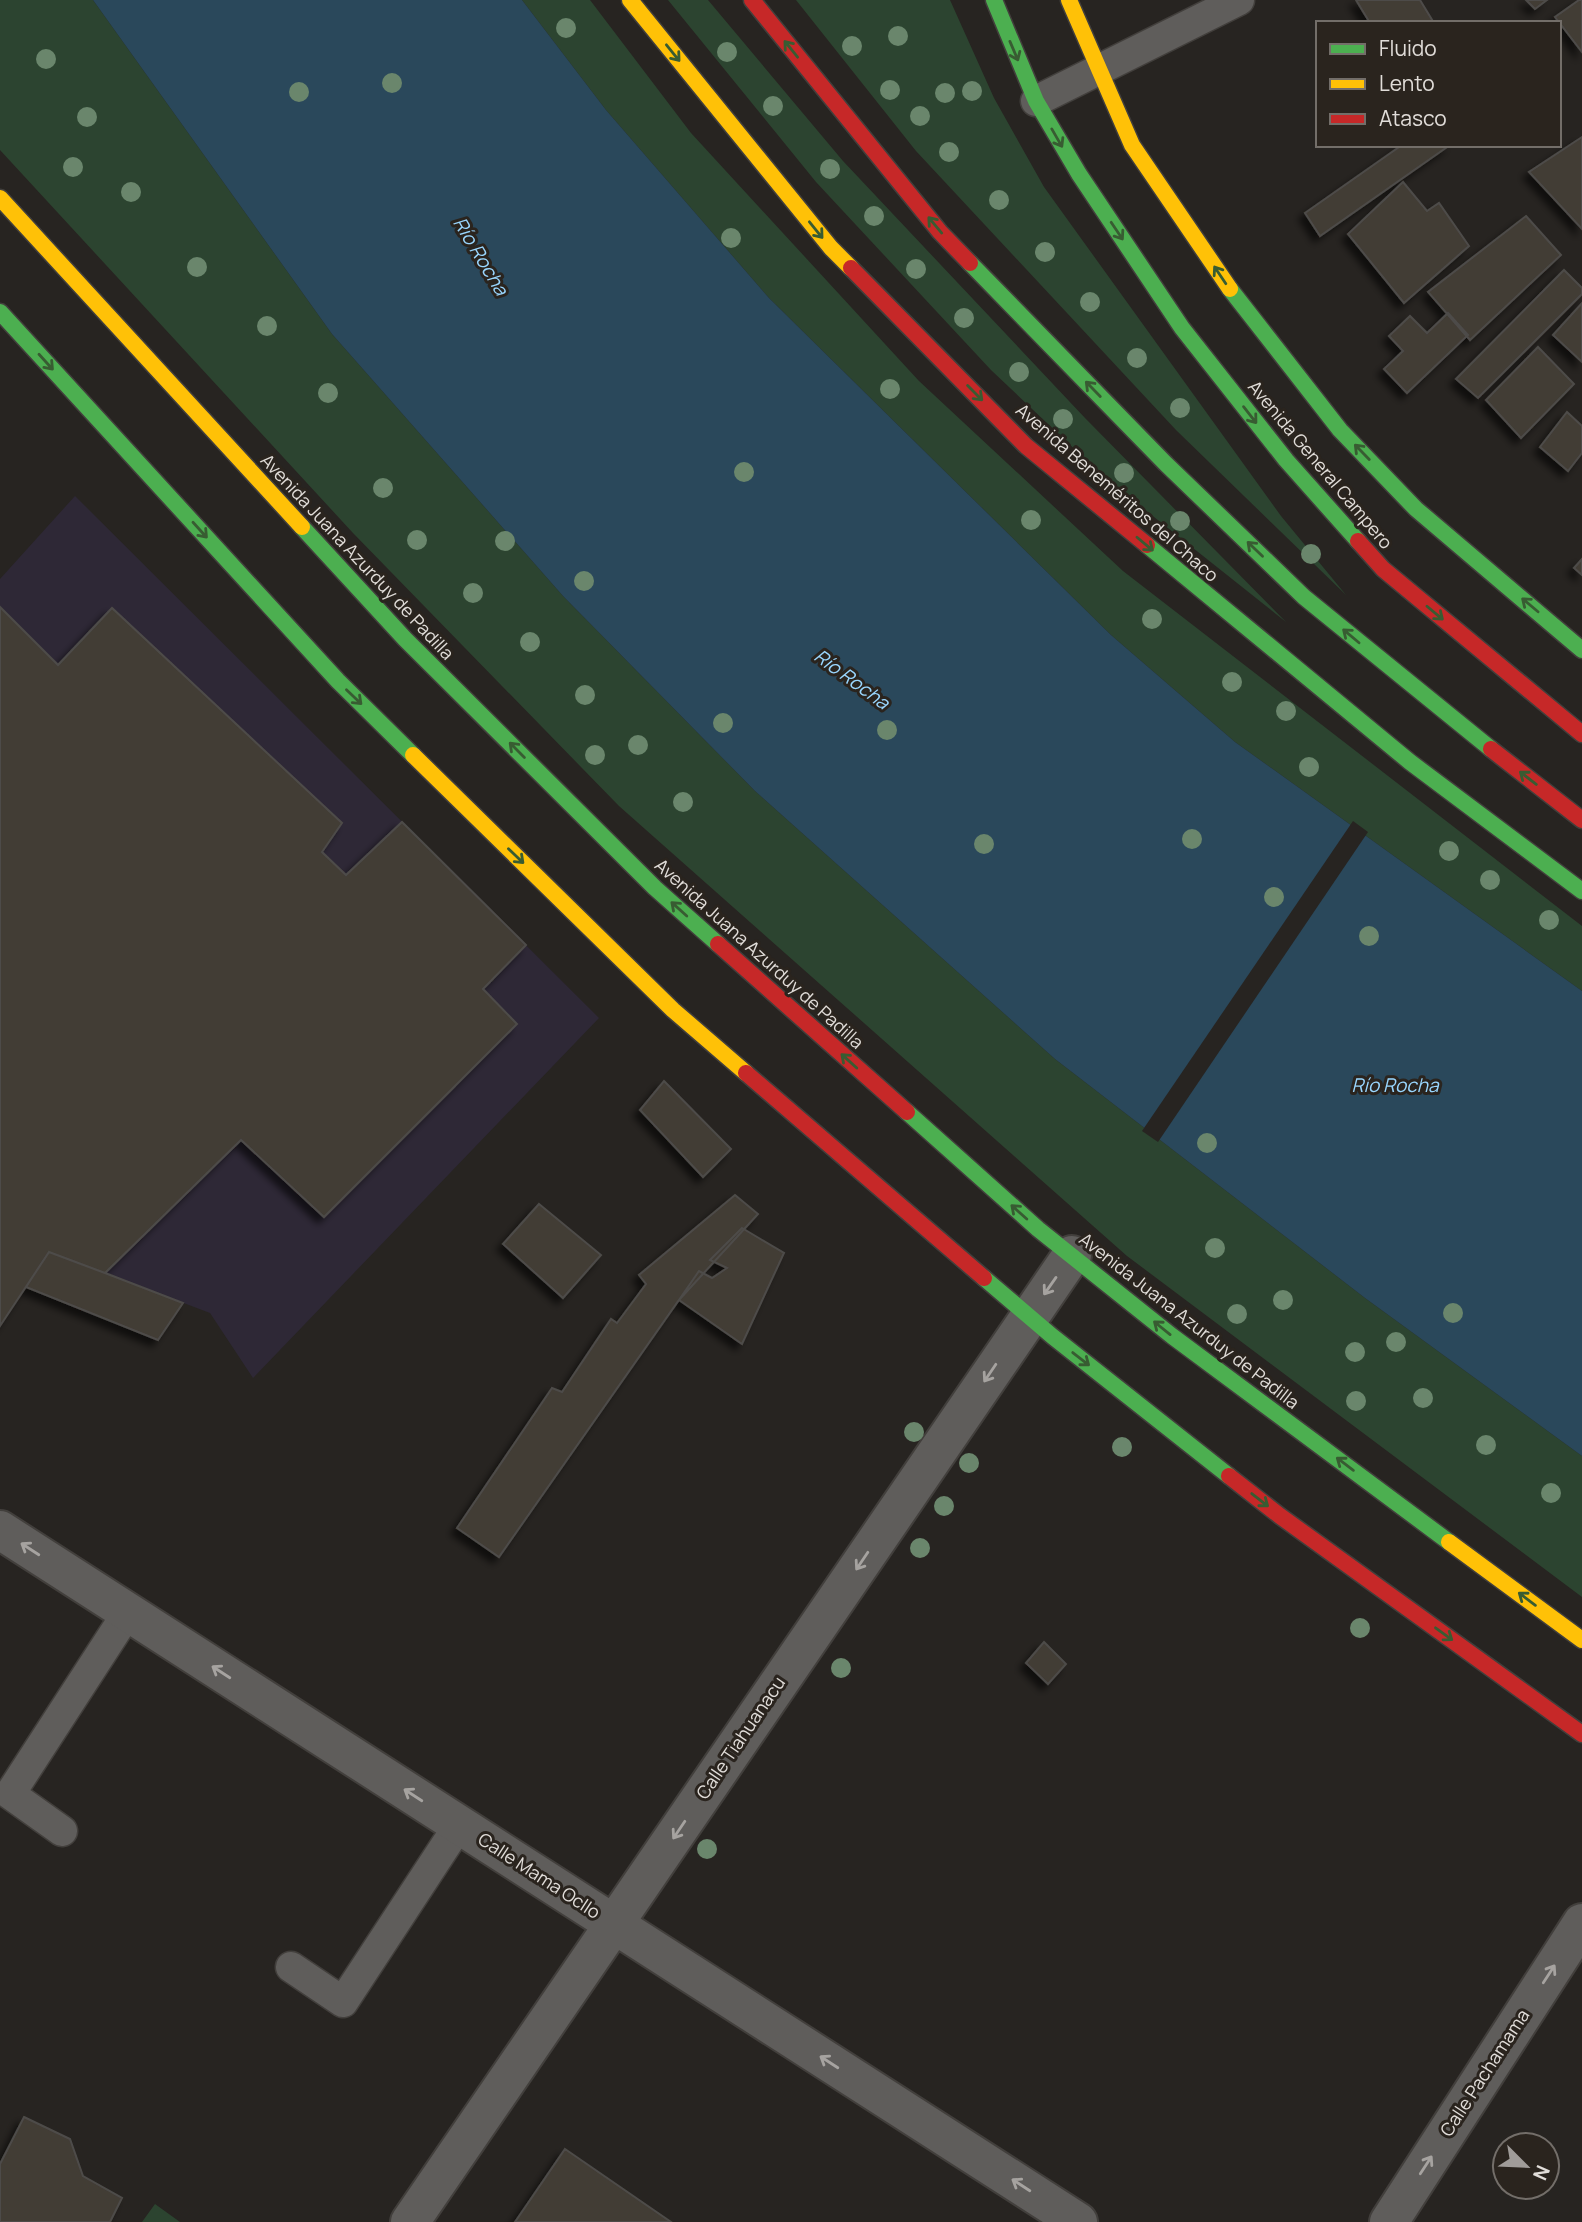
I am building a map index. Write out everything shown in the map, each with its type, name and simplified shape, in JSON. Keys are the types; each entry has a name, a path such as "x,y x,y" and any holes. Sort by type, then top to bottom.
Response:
{"main road":[{"name":"Avenida Beneméritos del Chaco","path":"631,0 831,248 1026,446 1409,762 1582,891"},
{"path":"752,0 940,232 1166,464 1304,597 1445,714 1582,820"},
{"name":"Avenida General Campero","path":"994,0 1036,101 1079,174 1182,328 1286,460 1383,569 1582,734"},
{"path":"1069,0 1132,145 1233,294 1340,430 1416,509 1582,650"},
{"name":"Avenida Juana Azurduy de Padilla","path":"0,198 405,639 655,888 1038,1229 1172,1336 1582,1640"},
{"path":"0,312 338,681 683,1018 1028,1317 1280,1516 1582,1734"}],"street":[{"name":"Calle Tiahuanacu","path":"410,2222 1072,1255"},
{"name":"Calle Mama Ocllo","path":"0,1530 1078,2222"},
{"name":"Calle Pachamama","path":"1389,2222 1582,1923"}],"lane":[{"path":"1036,101 1239,0"},
{"path":"62,1831 10,1794 128,1612"},
{"path":"291,1967 342,2002 459,1825"}],"shaded area":[{"path":"75,496 599,1018 253,1378 210,1313 49,1252 0,1326 0,579"}],"green space":[{"path":"0,0 93,0 332,334 563,596 755,791 1055,1059 1365,1298 1582,1456 1582,1597 1127,1256 619,806 353,533 0,150"},
{"path":"522,0 590,0 691,133 919,381 1123,571 1582,926 1582,991 1235,742 1111,635 769,298 606,110"},
{"path":"668,0 708,0 843,161 1085,418 1286,622 1105,478 991,370 816,182"},
{"path":"796,0 950,0 994,98 1044,187 1281,516 1346,595 1176,430 916,151"},
{"path":"155,2204 180,2222 142,2222"}],"water":[{"name":"Río Rocha","path":"93,0 522,0 606,110 769,298 1111,635 1235,742 1582,991 1582,1456 1365,1298 1055,1059 755,791 563,596 332,334"}],"pier":[{"path":"1353,821 1368,832 1158,1142 1142,1131"}],"building":[{"path":"1356,0 1420,0 1433,21 1369,21"},
{"path":"1526,0 1547,0 1535,9"},
{"path":"1582,0 1582,52 1561,25 1561,21 1555,17"},
{"path":"1582,137 1582,229 1529,172"},
{"path":"1399,147 1447,147 1320,236 1305,213"},
{"path":"1403,182 1427,211 1439,203 1469,246 1404,303 1348,234"},
{"path":"1526,216 1561,255 1470,340 1428,292"},
{"path":"1564,270 1582,288 1582,294 1478,398 1456,379"},
{"path":"1582,303 1582,362 1553,335"},
{"path":"1448,313 1468,335 1407,393 1384,369 1403,351 1389,336 1410,316 1427,333"},
{"path":"1538,347 1574,384 1521,438 1486,400"},
{"path":"1567,412 1582,426 1582,453 1568,471 1540,447"},
{"path":"1582,559 1582,575 1574,568"},
{"path":"0,607 58,665 112,608 342,823 322,852 346,875 402,822 526,945 483,989 517,1024 324,1217 241,1140 105,1273 49,1252 0,1326"},
{"path":"664,1081 731,1149 703,1177 640,1110"},
{"path":"735,1195 758,1214 679,1300 499,1557 457,1528 552,1388 562,1392 611,1319 617,1323 646,1284 639,1275"},
{"path":"539,1204 601,1255 563,1298 503,1244"},
{"path":"742,1228 784,1253 742,1344 679,1300 699,1271 712,1278 727,1268 710,1260"},
{"path":"49,1252 183,1303 158,1340 26,1287"},
{"path":"1044,1642 1066,1664 1048,1684 1026,1663"},
{"path":"24,2117 70,2139 83,2176 122,2198 110,2222 0,2222 0,2164"},
{"path":"565,2149 671,2222 515,2222"}],"traffic: fast":[{"path":"994,0 1036,101 1079,174 1182,328 1286,460 1358,541"},
{"path":"970,263 1166,464 1304,597 1491,749"},
{"path":"1230,289 1340,430 1416,509 1582,650"},
{"path":"0,312 338,681 413,755"},
{"path":"302,527 405,639 655,888 718,944"},
{"path":"1147,545 1410,762 1582,891"},
{"path":"907,1112 1038,1229 1172,1336 1449,1542"},
{"path":"984,1278 1052,1336 1229,1476"}],"traffic: slow":[{"path":"630,0 831,248 851,268"},
{"path":"1069,0 1132,145 1230,289"},
{"path":"0,198 302,527"},
{"path":"413,755 673,1010 746,1073"},
{"path":"1449,1542 1582,1640"}],"traffic: jam":[{"path":"752,0 940,232 970,263"},
{"path":"851,268 1026,446 1147,545"},
{"path":"1358,541 1383,569 1582,734"},
{"path":"1491,749 1582,820"},
{"path":"718,944 907,1112"},
{"path":"746,1073 984,1278"},
{"path":"1229,1476 1280,1516 1582,1734"}]}
